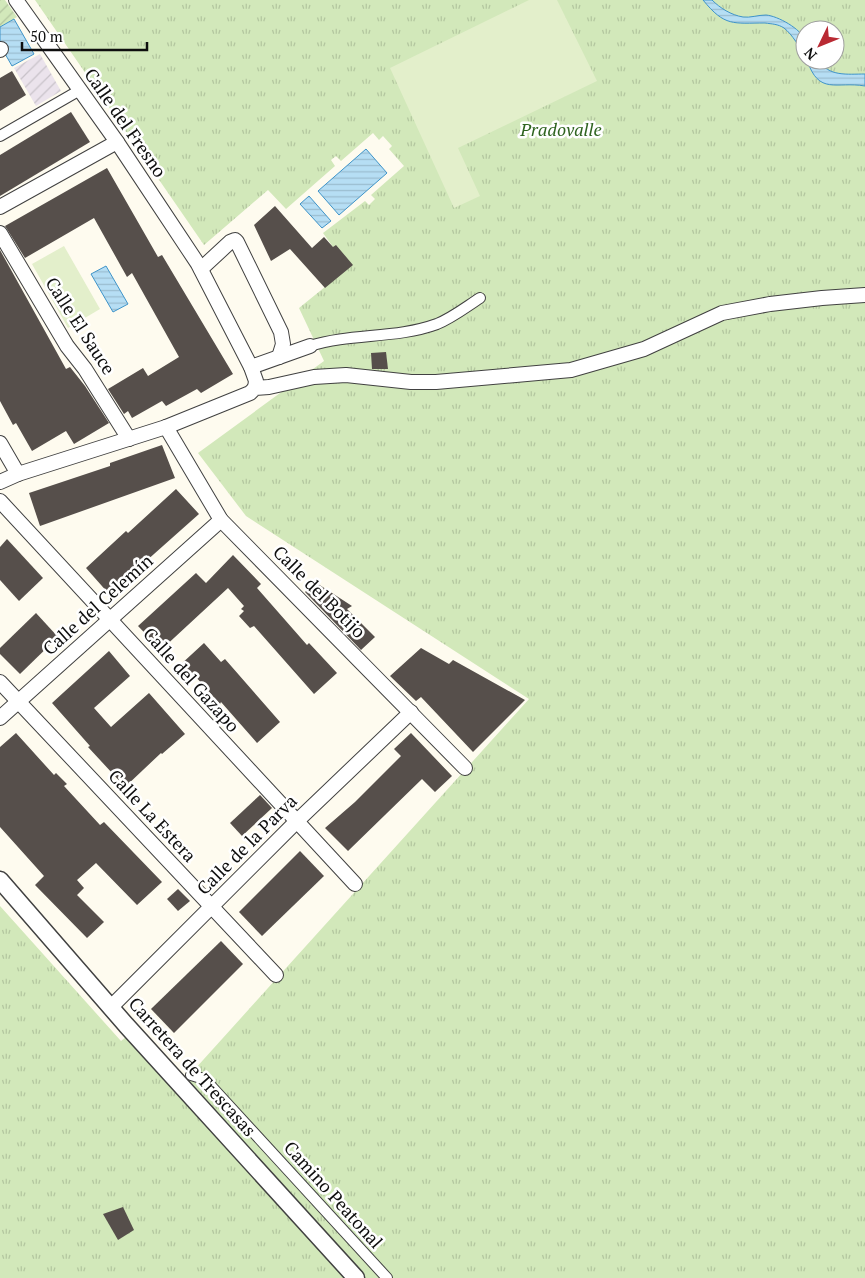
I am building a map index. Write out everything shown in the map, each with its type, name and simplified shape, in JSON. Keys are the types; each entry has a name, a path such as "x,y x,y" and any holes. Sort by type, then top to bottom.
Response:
{"street":[{"name":"Calle del Fresno","path":"16,0 117,142 201,268 251,367 256,381 255,388"},
{"path":"0,136 80,90"},
{"path":"0,207 117,142"},
{"name":"Calle El Sauce","path":"0,233 67,346 85,368 129,439"},
{"path":"201,268 230,242 235,240 238,242 281,332 283,344 279,357"},
{"path":"0,482 18,474 166,427 250,393 255,388 269,387 314,377 346,376 411,382 436,382 571,370 644,349 722,313 770,304 865,295"},
{"path":"251,367 329,340 394,334 432,326 446,320 480,298"},
{"name":"Calle del Botijo","path":"166,427 221,520 465,768"},
{"path":"0,444 18,474"},
{"name":"Calle del Gazapo","path":"0,501 354,884"},
{"name":"Calle del Celemín","path":"0,718 221,520"},
{"name":"Calle La Estera","path":"0,682 276,975"},
{"name":"Calle de la Parva","path":"111,1007 296,822 411,712"},
{"name":"Carretera de Trescasas","path":"0,880 111,1007 356,1278"},
{"name":"Camino Peatonal","path":"191,1075 204,1079 210,1085 387,1278"}],"shaded area":[{"path":"40,54 61,91 36,106 14,68"}],"green space":[{"path":"0,0 5,0 17,17 0,27"},
{"name":"Pradovalle","path":"35,0 865,0 865,1278 0,1278 0,906 121,1041 137,1028 185,1080 529,699 246,516 198,453 324,361 299,308 352,265 333,247 323,233 365,201 369,205 375,199 371,195 404,166 389,149 392,146 383,136 379,140 373,133 341,161 336,156 331,160 335,166 286,209 268,190 204,245"},
{"path":"529,0 557,0 597,81 458,148 480,196 454,208 390,68"},
{"path":"64,246 100,309 68,328 32,264"}],"water":[{"path":"703,0 712,0 734,15 748,17 766,15 783,20 795,29 795,41 787,31 775,24 730,22 717,15"},
{"path":"14,19 34,54 12,66 0,45 0,27"},
{"path":"829,70 845,74 865,74 865,86 830,85 817,79 812,71"},
{"path":"366,149 387,173 339,215 318,191"},
{"path":"309,196 331,221 322,228 300,204"},
{"path":"106,266 128,304 113,312 91,274"}],"building":[{"path":"12,71 26,95 0,111 0,78"},
{"path":"71,112 90,142 0,196 0,155"},
{"path":"107,168 158,257 162,255 233,374 201,393 197,389 166,406 162,401 132,418 128,411 124,414 108,389 143,368 148,376 179,357 132,273 127,277 94,218 25,258 5,226"},
{"path":"275,206 312,248 324,237 333,247 336,245 353,265 325,288 290,249 271,261 254,225"},
{"path":"0,250 66,369 70,367 109,423 74,444 66,431 32,451 16,423 13,425 0,401"},
{"path":"386,352 388,369 372,369 371,353"},
{"path":"162,445 175,478 40,526 29,493 110,466 110,463"},
{"path":"176,489 199,514 109,594 86,568"},
{"path":"7,539 43,578 19,601 0,580 0,547"},
{"path":"233,555 261,584 257,588 307,645 309,643 337,673 314,694 254,626 250,628 239,616 244,611 241,609 244,606 228,588 161,650 138,626 196,573 206,583"},
{"path":"315,582 352,606 347,609 375,637 361,650 305,592"},
{"path":"36,613 58,637 20,674 0,654 0,648"},
{"path":"204,643 221,662 225,659 280,722 257,743 195,676 191,679 179,666"},
{"path":"421,648 449,664 453,660 525,700 473,752 421,697 416,701 390,676"},
{"path":"109,651 130,676 94,708 111,727 149,693 185,734 161,753 125,787 88,747 90,746 52,703"},
{"path":"16,733 54,775 56,773 67,784 64,786 100,825 104,822 162,882 137,905 96,863 77,880 84,888 77,895 104,922 87,938 35,885 44,876 0,827 0,747"},
{"path":"411,733 452,776 435,792 422,779 348,851 325,828 355,802 401,756 394,749"},
{"path":"260,795 272,808 242,836 230,823"},
{"path":"300,851 324,876 262,936 239,912"},
{"path":"178,889 190,901 178,911 167,899"},
{"path":"221,941 243,964 174,1033 151,1009"},
{"path":"123,1207 134,1230 118,1240 103,1214"}]}
